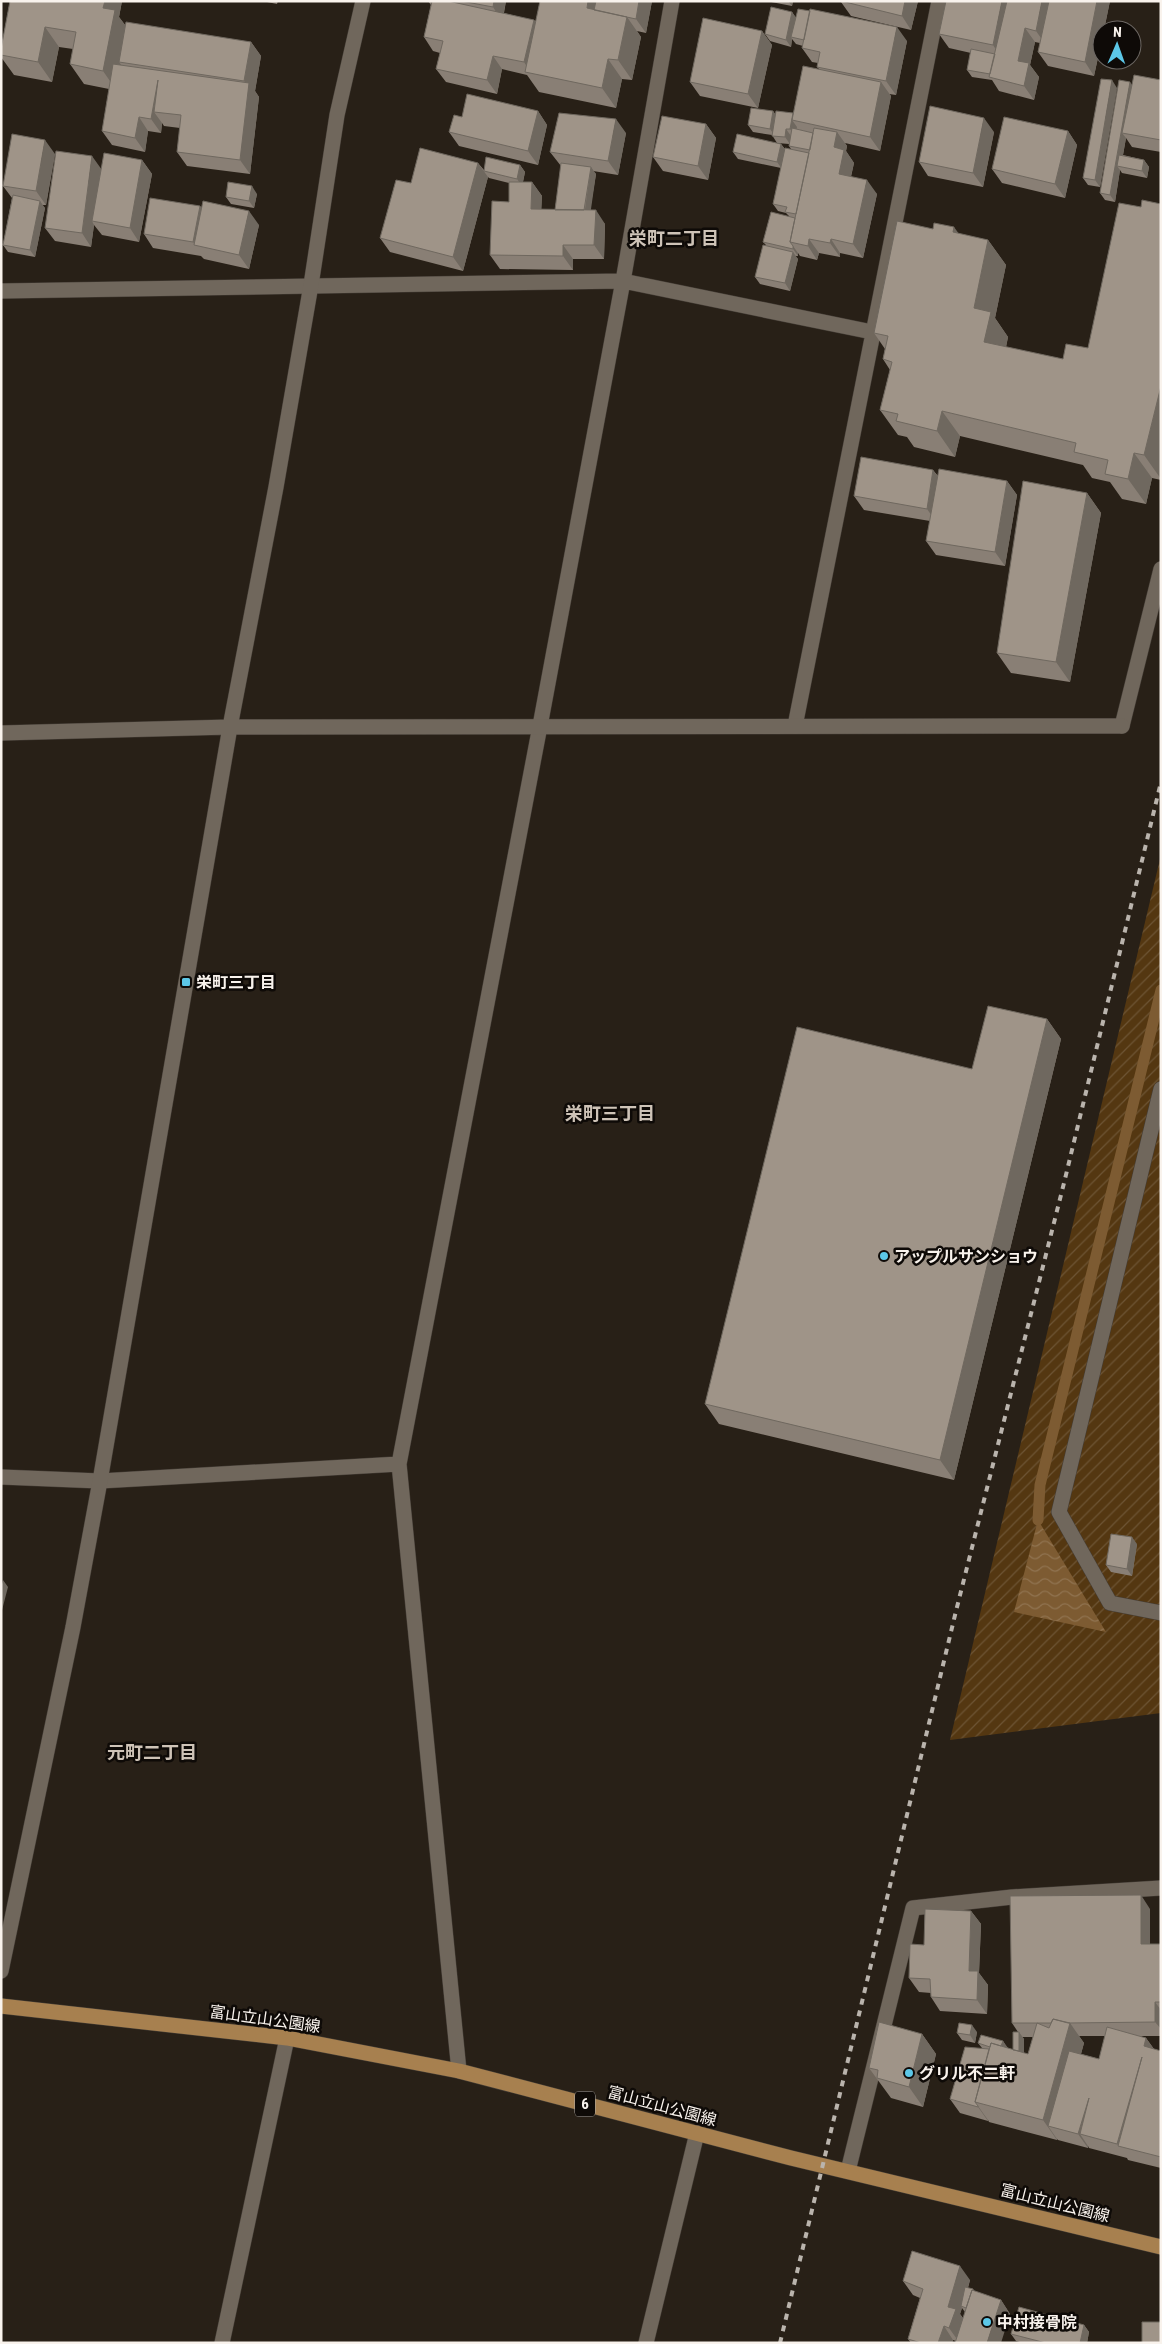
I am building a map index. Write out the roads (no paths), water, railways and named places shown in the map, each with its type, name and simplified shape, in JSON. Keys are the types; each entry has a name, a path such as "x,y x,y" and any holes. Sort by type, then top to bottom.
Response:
{"main road":[{"name":"富山立山公園線","path":"1,2006 287,2038 459,2071 848,2171 1161,2247"}],"street":[{"path":"1,1971 71,1636 100,1480 230,727 276,487 311,285 337,115 363,1"},
{"path":"459,2071 399,1464 623,282 672,1"},
{"path":"795,726 939,1"},
{"path":"1,291 311,285 623,282 872,332"},
{"path":"1,733 230,727 1122,726 1161,569"},
{"path":"1161,1089 1059,1512 1110,1603 1161,1613"},
{"path":"1,1477 100,1480 399,1464"},
{"path":"848,2171 912,1908 1012,1897 1161,1888"},
{"path":"222,2343 287,2038"},
{"path":"646,2343 697,2133"}],"water":[{"path":"1038,1520 1106,1632 1014,1612"}],"waterway":[{"path":"1038,1520 1040,1485 1161,990"}],"railway":[{"path":"780,2343 956,1611 1064,1183 1161,782"}],"place":[{"name":"栄町三丁目","path":"186,982"},
{"name":"アップルサンショウ","path":"884,1256"},
{"name":"グリル不二軒","path":"909,2073"},
{"name":"中村接骨院","path":"987,2322"}],"district":[{"name":"栄町二丁目","path":"674,238"},
{"name":"栄町三丁目","path":"610,1113"},
{"name":"元町二丁目","path":"152,1752"}]}
